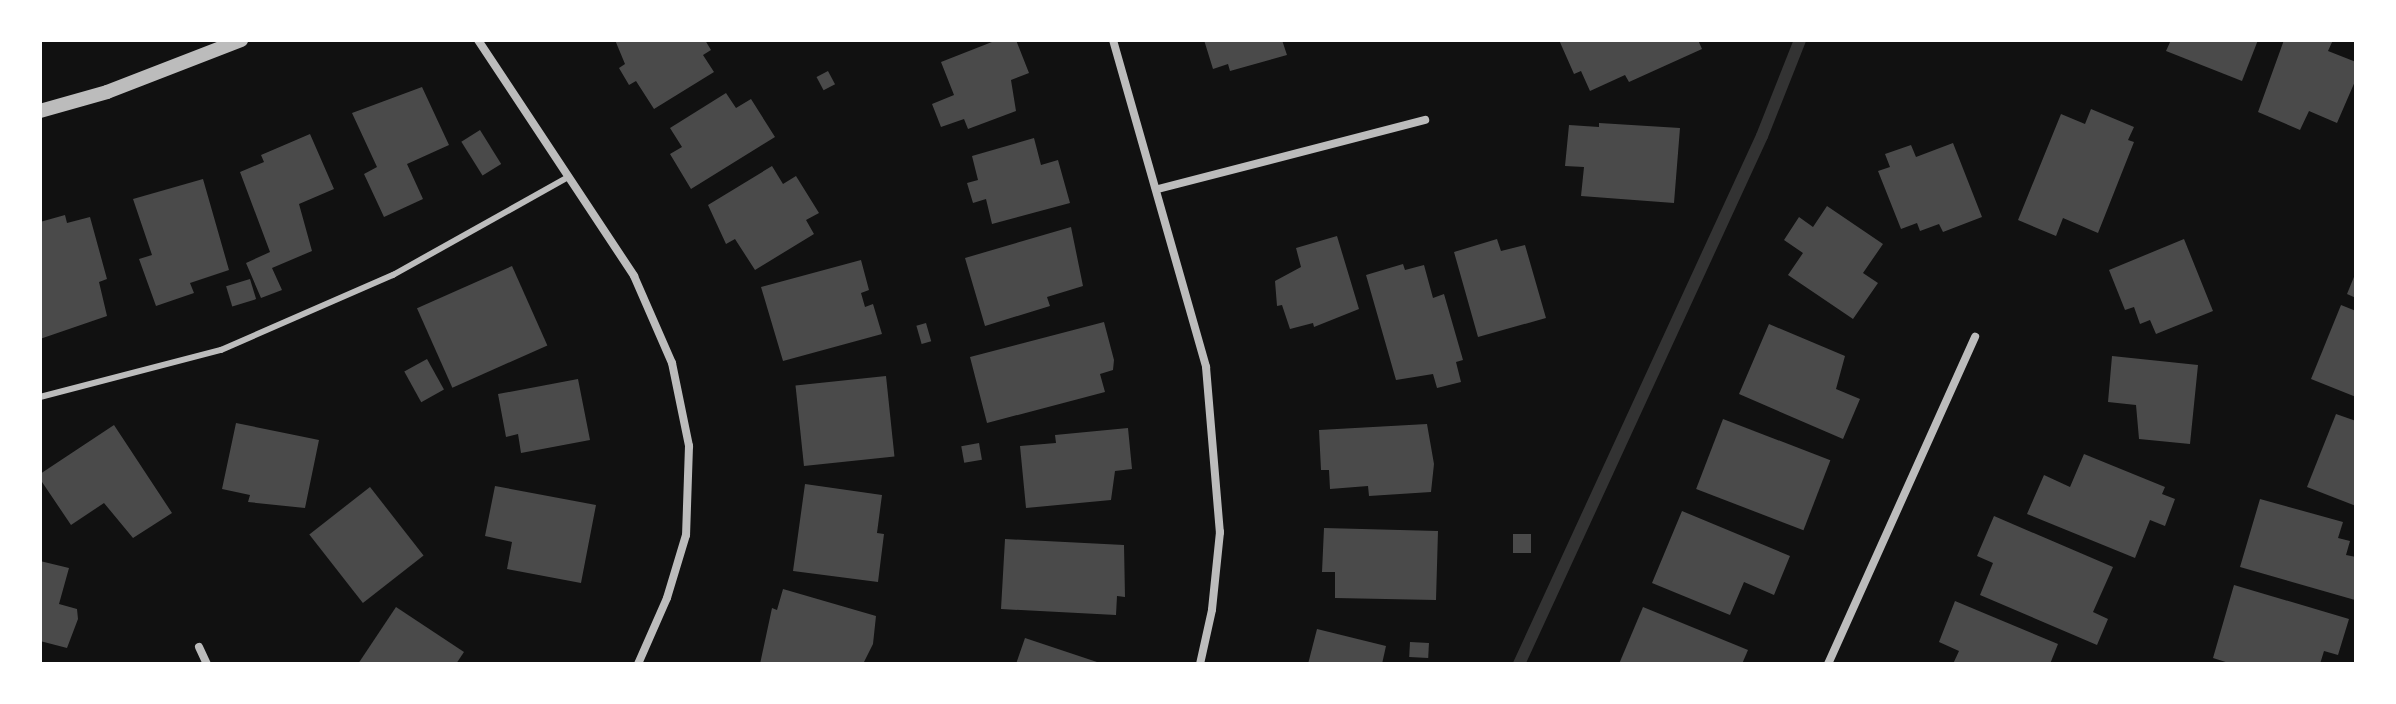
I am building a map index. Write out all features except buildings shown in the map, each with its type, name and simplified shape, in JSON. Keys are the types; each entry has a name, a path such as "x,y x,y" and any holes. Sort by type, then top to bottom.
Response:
{"street":[{"path":"40,111 107,92 241,40"},
{"path":"478,40 634,276 672,363 689,446 686,535 667,598 638,664"},
{"path":"1113,40 1158,189 1206,367 1216,453 1220,532 1200,664"},
{"path":"1158,189 1425,120"},
{"path":"1828,664 1975,337"},
{"path":"199,647 207,664"}],"lane":[{"path":"40,397 221,350 393,275 568,177"}],"waterway":[{"path":"1519,664 1762,136 1800,40"}]}
